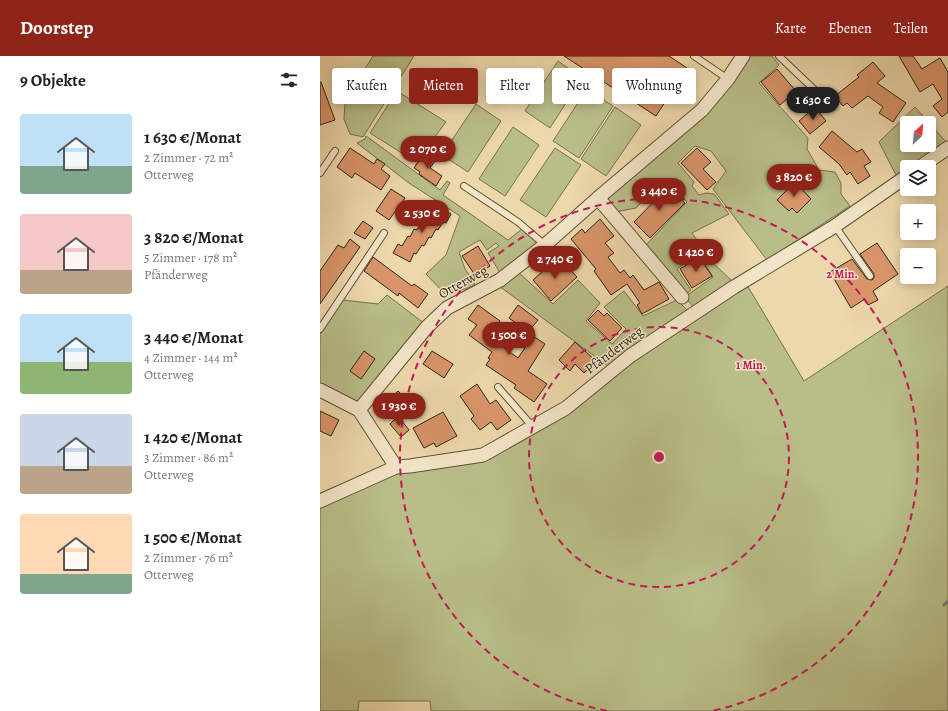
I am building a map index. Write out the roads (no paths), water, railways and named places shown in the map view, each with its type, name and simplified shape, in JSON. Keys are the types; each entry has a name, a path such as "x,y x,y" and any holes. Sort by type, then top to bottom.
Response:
{"street":[{"name":"Otterweg","path":"359,410 427,327 446,308 500,280 545,245 702,110 728,79 743,56"},
{"path":"930,160 948,148"},
{"name":"Pfänderweg","path":"320,501 396,467 483,455 566,408 630,356 734,287 835,226 900,181"},
{"path":"598,198 682,297"},
{"path":"320,390 359,410 396,467"}],"lane":[{"path":"694,56 728,79"},
{"path":"779,56 821,96"},
{"path":"320,173 335,151"},
{"path":"464,186 518,222 545,245"},
{"path":"835,226 870,276"},
{"path":"320,329 384,233"},
{"path":"498,387 533,427"}],"waterway":[{"path":"944,605 948,601"}]}
